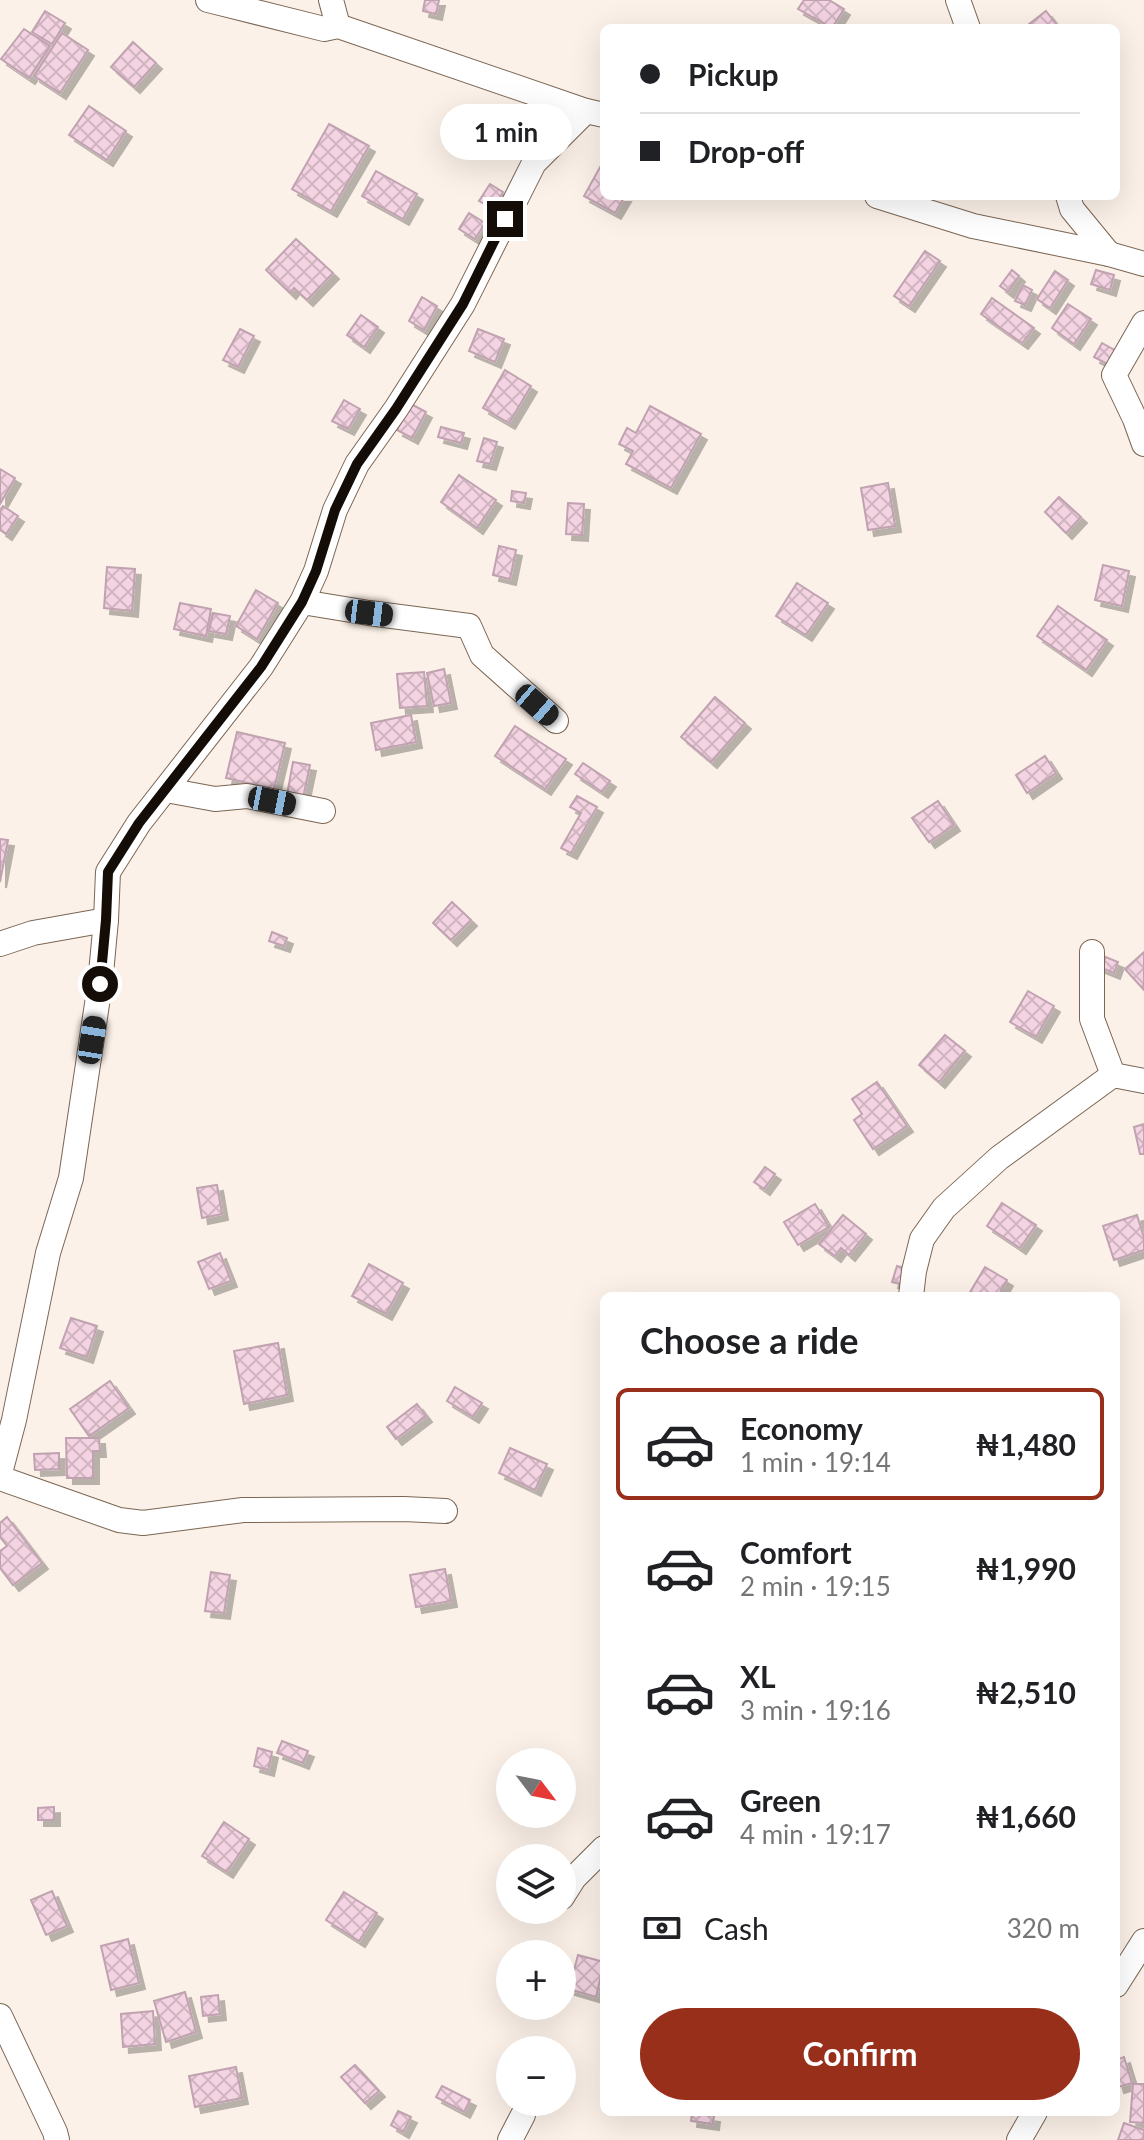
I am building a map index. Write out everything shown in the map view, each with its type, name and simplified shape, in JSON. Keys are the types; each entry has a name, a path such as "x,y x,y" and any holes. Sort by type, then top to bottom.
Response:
{"street":[{"path":"208,0 324,29 338,26 595,113"},
{"path":"331,0 338,26"},
{"path":"958,0 967,24"},
{"path":"445,1511 390,1508 243,1510 143,1523 119,1520 0,1476 48,1253 71,1178 100,984 108,872 139,823 261,667 302,602 316,571 335,510 357,464 463,304 534,163 595,113"},
{"path":"890,200 973,226 1144,264"},
{"path":"1069,200 1072,209 1109,254"},
{"path":"1144,323 1114,375 1144,444"},
{"path":"302,602 469,626 482,655 556,721"},
{"path":"166,790 215,799 247,796 323,811"},
{"path":"0,944 33,933 106,920"},
{"path":"1092,952 1092,1019 1113,1075"},
{"path":"911,1292 922,1239 944,1208 999,1158 1113,1075 1144,1081"},
{"path":"576,1876 600,1852"},
{"path":"1120,1979 1144,1941"},
{"path":"0,2016 57,2140"},
{"path":"510,2140 522,2116"},
{"path":"1019,2140 1033,2116"}],"building":[{"path":"425,0 439,0 436,14 423,11"},
{"path":"804,0 829,0 844,9 835,24 825,24 798,9"},
{"path":"45,11 65,23 52,44 32,32"},
{"path":"1046,11 1056,24 1029,24"},
{"path":"24,29 50,46 29,78 1,59"},
{"path":"62,33 88,50 60,93 34,76"},
{"path":"133,42 156,63 134,87 111,67"},
{"path":"89,106 126,131 107,160 69,135"},
{"path":"329,124 369,146 331,211 292,189"},
{"path":"600,167 600,200 623,200 615,213 584,196"},
{"path":"376,171 417,194 403,219 362,196"},
{"path":"490,184 503,192 493,209 479,201"},
{"path":"469,213 485,223 475,239 459,229"},
{"path":"296,239 333,273 307,300 294,288 290,293 266,270"},
{"path":"925,251 940,261 909,306 894,296"},
{"path":"1012,270 1019,276 1008,292 1000,286"},
{"path":"1096,270 1114,275 1110,290 1091,284"},
{"path":"1055,271 1068,280 1050,308 1037,299"},
{"path":"1023,285 1032,290 1025,305 1015,301"},
{"path":"422,297 437,306 424,330 409,321"},
{"path":"992,298 1034,328 1022,343 981,314"},
{"path":"1068,304 1091,319 1074,344 1052,328"},
{"path":"361,315 378,327 364,347 347,335"},
{"path":"240,329 254,336 238,367 223,360"},
{"path":"478,329 504,339 495,362 469,351"},
{"path":"1102,343 1118,352 1111,366 1094,357"},
{"path":"505,370 531,386 509,423 483,408"},
{"path":"344,400 360,409 348,429 332,421"},
{"path":"411,404 426,412 412,438 397,430"},
{"path":"650,406 701,434 671,488 626,464 633,451 619,444 627,428 636,433"},
{"path":"441,427 464,433 461,443 438,437"},
{"path":"484,438 497,442 490,464 477,461"},
{"path":"0,469 15,478 0,504"},
{"path":"459,475 496,500 477,528 441,502"},
{"path":"888,483 895,526 868,530 861,488"},
{"path":"512,491 526,493 524,503 511,501"},
{"path":"1059,497 1081,517 1066,533 1045,512"},
{"path":"568,503 584,504 582,535 566,534"},
{"path":"3,506 18,516 6,534 0,530 0,510"},
{"path":"499,546 516,550 510,579 493,575"},
{"path":"1103,565 1129,571 1122,606 1095,600"},
{"path":"107,567 135,569 132,611 104,608"},
{"path":"797,583 828,603 806,635 776,616"},
{"path":"256,590 278,603 257,639 236,626"},
{"path":"180,603 211,609 206,636 174,629"},
{"path":"1058,606 1107,640 1086,670 1037,636"},
{"path":"213,613 230,616 226,634 209,631"},
{"path":"444,669 451,703 434,706 427,673"},
{"path":"424,672 427,706 400,708 397,674"},
{"path":"715,697 745,723 711,762 681,737"},
{"path":"411,715 416,742 376,750 371,723"},
{"path":"515,726 566,759 545,789 495,756"},
{"path":"237,732 285,743 274,789 226,778"},
{"path":"1045,756 1056,773 1027,793 1016,775"},
{"path":"293,762 310,765 303,798 287,795"},
{"path":"583,763 610,781 602,792 575,774"},
{"path":"577,796 597,807 571,853 561,848 581,813 570,807"},
{"path":"938,801 954,825 929,842 912,818"},
{"path":"0,839 8,840 0,882"},
{"path":"452,902 471,920 451,940 433,923"},
{"path":"272,932 287,938 284,946 269,941"},
{"path":"1144,952 1144,990 1125,969"},
{"path":"1103,956 1118,962 1114,973 1099,967"},
{"path":"1028,991 1054,1006 1036,1037 1010,1022"},
{"path":"945,1035 965,1051 939,1082 919,1065"},
{"path":"877,1082 907,1126 873,1149 854,1120 862,1114 852,1099"},
{"path":"1144,1124 1144,1154 1140,1154 1134,1127"},
{"path":"765,1167 775,1174 764,1189 754,1182"},
{"path":"217,1185 222,1214 202,1218 197,1188"},
{"path":"1002,1203 1036,1225 1020,1248 987,1226"},
{"path":"815,1204 829,1227 798,1245 784,1222"},
{"path":"843,1215 866,1234 849,1255 841,1248 835,1256 819,1244"},
{"path":"1137,1215 1144,1250 1114,1260 1103,1226"},
{"path":"220,1253 231,1281 209,1289 198,1262"},
{"path":"369,1264 403,1283 386,1314 352,1296"},
{"path":"897,1266 912,1270 907,1286 892,1282"},
{"path":"985,1267 1007,1280 1000,1292 970,1292"},
{"path":"71,1318 97,1326 87,1357 60,1348"},
{"path":"278,1343 287,1395 244,1404 234,1351"},
{"path":"110,1381 129,1408 89,1436 70,1409"},
{"path":"455,1387 482,1403 473,1417 447,1401"},
{"path":"417,1404 426,1416 396,1439 387,1427"},
{"path":"66,1438 99,1438 100,1451 93,1451 93,1478 67,1478"},
{"path":"510,1448 547,1464 535,1490 499,1473"},
{"path":"59,1453 59,1469 35,1470 34,1454"},
{"path":"7,1517 42,1563 13,1585 0,1568 0,1551 7,1546 0,1537 0,1523"},
{"path":"445,1569 451,1601 416,1607 410,1575"},
{"path":"211,1572 230,1575 224,1613 205,1611"},
{"path":"282,1741 308,1751 303,1763 277,1753"},
{"path":"258,1748 272,1752 268,1770 254,1766"},
{"path":"54,1807 54,1820 38,1820 38,1808"},
{"path":"224,1822 249,1839 227,1872 202,1856"},
{"path":"52,1891 67,1926 46,1935 31,1900"},
{"path":"344,1892 377,1913 359,1941 326,1920"},
{"path":"128,1939 139,1983 111,1990 101,1946"},
{"path":"578,1955 600,1961 596,1997 576,1991"},
{"path":"185,1992 196,2032 166,2042 154,2001"},
{"path":"218,1995 220,2014 203,2016 201,1997"},
{"path":"153,2011 155,2044 123,2047 121,2014"},
{"path":"1124,2057 1132,2083 1120,2086 1120,2058"},
{"path":"355,2065 379,2091 365,2103 341,2077"},
{"path":"236,2067 242,2098 195,2107 189,2076"},
{"path":"1133,2084 1144,2084 1144,2123 1130,2122"},
{"path":"442,2086 470,2100 464,2112 436,2097"},
{"path":"398,2111 411,2117 403,2132 391,2125"},
{"path":"692,2116 714,2116 713,2124 691,2121"},
{"path":"1124,2123 1144,2130 1144,2140 1118,2140"}],"route":[{"path":"100,984 108,872 139,823 261,667 302,602 316,571 335,510 357,464 463,304 505,219"}]}
